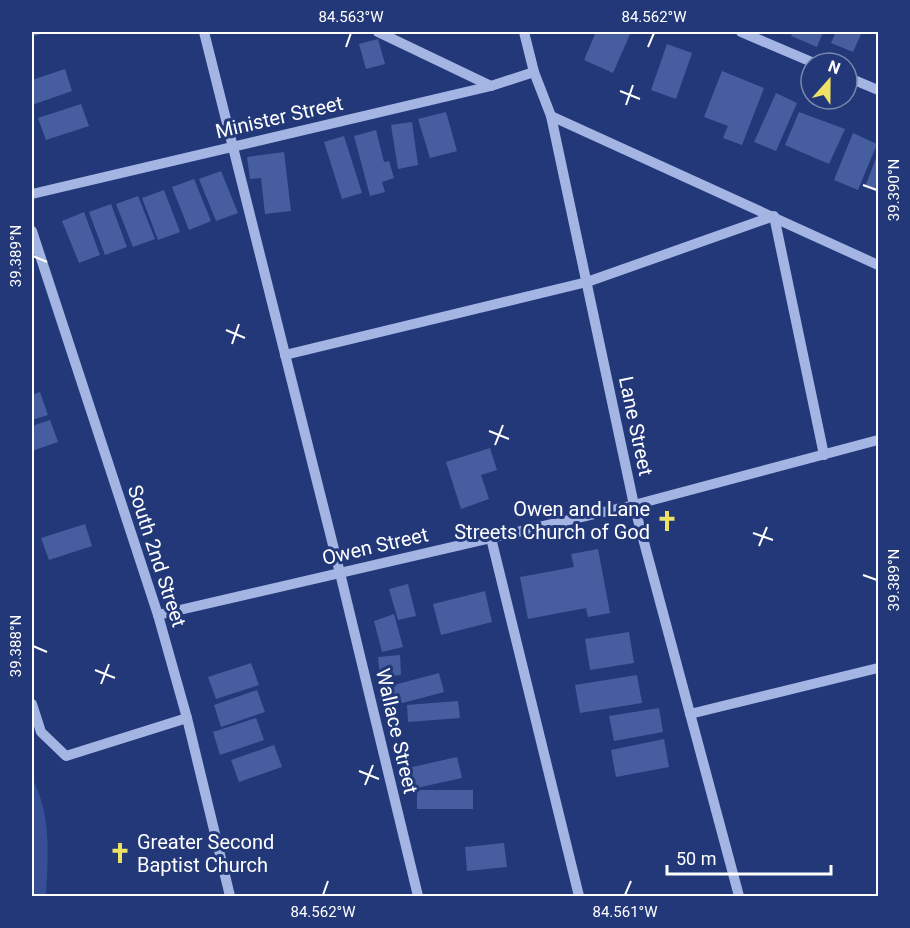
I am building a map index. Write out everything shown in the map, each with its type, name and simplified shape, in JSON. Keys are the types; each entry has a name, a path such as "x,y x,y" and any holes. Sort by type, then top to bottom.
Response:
{"street":[{"name":"Wallace Street","path":"204,32 340,573 418,897"},
{"path":"378,32 491,86"},
{"name":"Lane Street","path":"524,32 534,72 551,116 634,505 739,897"},
{"path":"741,32 799,57"},
{"name":"Minister Street","path":"32,194 491,86 534,72"},
{"path":"859,82 879,90"},
{"path":"551,116 879,265"},
{"path":"285,355 587,282 774,216"},
{"path":"774,216 824,455"},
{"name":"South 2nd Street","path":"32,231 158,615 187,718 230,897"},
{"name":"Owen Street","path":"158,615 634,505 879,440"},
{"path":"491,538 579,897"},
{"path":"690,714 879,668"},
{"path":"32,704 41,732 66,756 187,718"}],"shaded area":[{"path":"32,778 46,821 48,851 46,896 32,896"}],"building":[{"path":"32,32 46,32 32,37"},
{"path":"596,32 631,32 613,73 584,60"},
{"path":"793,32 823,32 817,47 791,36"},
{"path":"836,32 862,32 853,51 831,43"},
{"path":"378,39 385,64 366,69 359,44"},
{"path":"667,44 692,53 676,99 651,90"},
{"path":"65,69 72,91 32,105 32,80"},
{"path":"722,71 764,88 742,145 723,138 728,126 704,117"},
{"path":"776,93 797,103 776,151 754,142"},
{"path":"81,104 89,126 46,140 38,118"},
{"path":"446,112 457,151 430,158 418,119"},
{"path":"799,112 845,129 829,164 785,145"},
{"path":"412,122 418,165 398,169 391,125"},
{"path":"376,130 384,162 389,161 394,178 382,182 385,192 370,196 354,136"},
{"path":"853,133 877,144 858,190 834,180"},
{"path":"344,136 362,193 342,199 324,142"},
{"path":"284,152 291,211 265,214 261,178 250,179 247,157"},
{"path":"878,153 878,192 865,187"},
{"path":"221,171 238,213 216,221 199,179"},
{"path":"194,179 211,221 189,230 172,187"},
{"path":"164,190 180,232 158,240 142,198"},
{"path":"138,196 155,239 133,247 116,204"},
{"path":"111,204 127,247 105,255 89,212"},
{"path":"84,212 100,255 79,263 62,221"},
{"path":"40,392 48,415 32,420 32,395"},
{"path":"50,420 58,442 32,451 32,426"},
{"path":"490,448 497,470 481,475 489,499 461,509 446,462"},
{"path":"85,524 92,546 49,560 41,538"},
{"path":"598,549 610,613 588,617 586,608 528,619 520,577 574,567 571,554"},
{"path":"408,584 416,616 398,620 389,589"},
{"path":"485,591 492,622 441,635 433,604"},
{"path":"394,614 403,647 382,652 374,621"},
{"path":"629,632 634,663 590,670 585,639"},
{"path":"400,655 401,675 380,677 378,657"},
{"path":"251,663 259,685 216,699 208,677"},
{"path":"439,673 444,692 395,705 390,686"},
{"path":"637,675 642,703 580,713 575,685"},
{"path":"257,690 265,712 221,727 214,705"},
{"path":"458,701 460,718 408,722 407,705"},
{"path":"659,708 663,732 614,741 609,716"},
{"path":"256,718 264,740 220,755 213,732"},
{"path":"664,739 669,767 616,777 611,750"},
{"path":"274,745 282,767 239,782 231,760"},
{"path":"457,757 462,778 412,789 408,768"},
{"path":"417,790 473,790 473,809 417,809"},
{"path":"504,843 507,867 467,871 465,847"}],"place":[{"name":"Owen and Lane Streets Church of God","path":"667,521"},
{"name":"Greater Second Baptist Church","path":"120,853"}]}
